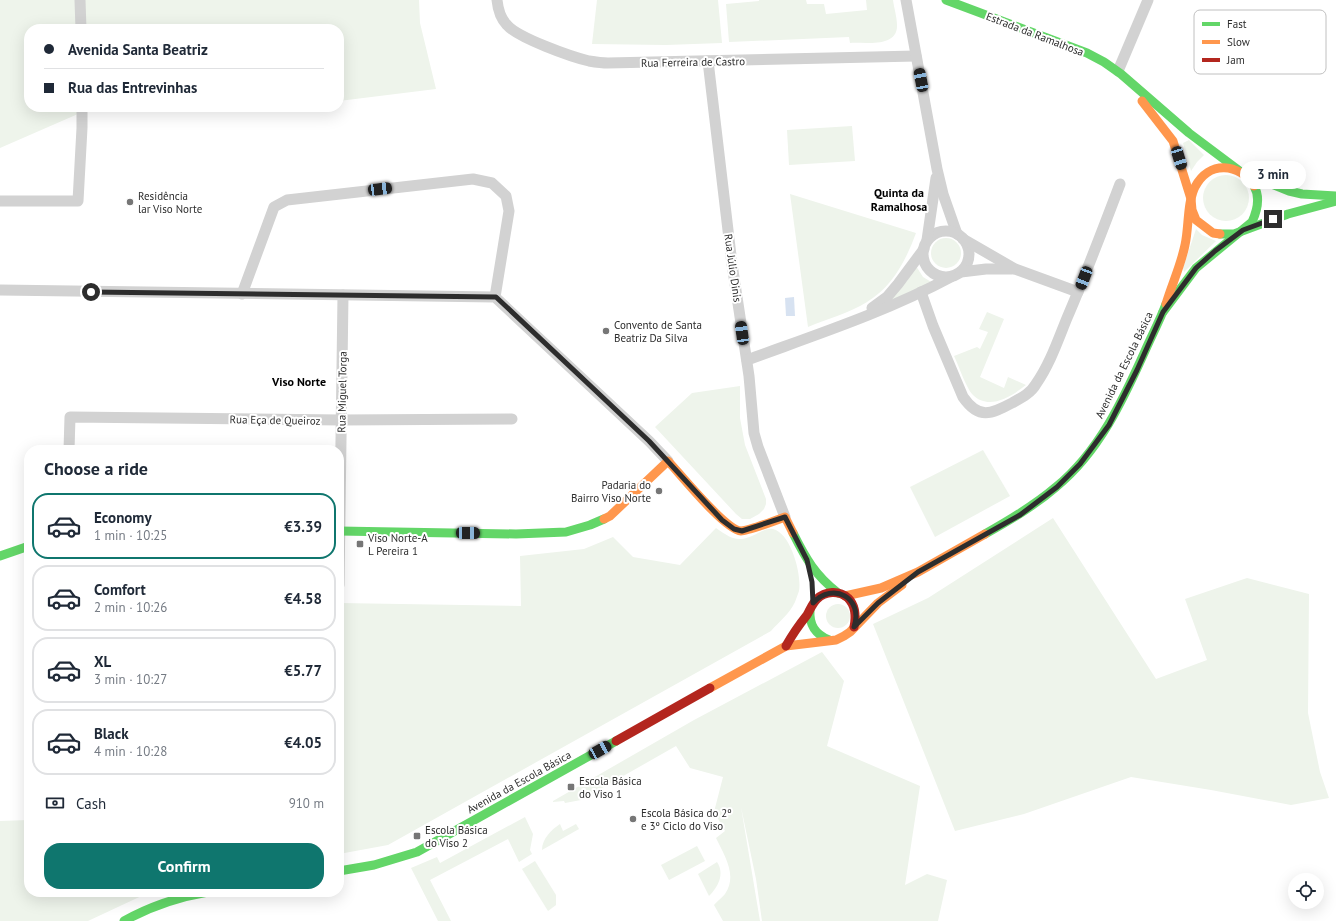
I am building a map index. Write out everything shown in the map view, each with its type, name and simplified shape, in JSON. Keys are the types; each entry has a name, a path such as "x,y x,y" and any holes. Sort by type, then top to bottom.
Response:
{"street":[{"path":"80,0 81,24"},
{"name":"Rua Ferreira de Castro","path":"496,0 498,12 507,26 522,36 590,61 608,63 916,56"},
{"path":"747,360 857,319 921,292 956,274 966,266 969,259 968,245 960,236 944,194 937,169 906,0"},
{"name":"Estrada da Ramalhosa","path":"946,0 1087,53 1120,72 1189,133 1241,172"},
{"path":"1120,72 1148,0"},
{"name":"Rua Júlio Dinis","path":"708,61 732,264 747,360 754,433 785,517 807,560 824,582 842,595"},
{"name":"Estrada da Ramalhosa","path":"1120,72 1173,141 1191,199"},
{"path":"0,201 78,201 82,112"},
{"name":"Avenida da Escola Básica","path":"786,646 794,631 811,607 818,598 824,594 831,593 842,595 881,588 918,572 1020,515 1057,487 1080,464 1109,425 1137,370 1163,312 1185,245 1191,199 1194,188 1200,179 1209,172 1219,168 1231,168 1241,172 1250,180 1256,189 1258,200 1257,212 1252,222 1196,268 1163,312"},
{"path":"937,169 934,200 923,256 928,268 938,276 986,270 1015,269"},
{"path":"1241,172 1289,191 1302,194 1336,196"},
{"path":"242,294 274,207 287,200 473,179 492,183 506,196 509,211 496,297"},
{"path":"921,292 933,326 963,397 969,406 979,412 987,413 997,411 1023,397 1036,386 1049,363 1120,184"},
{"path":"1191,199 1192,210 1196,220 1213,233 1223,235 1234,234 1288,214 1336,201"},
{"path":"857,319 887,297 926,245 938,233 944,231 960,236 1015,269 1078,292"},
{"path":"0,290 496,297 649,441 722,520 734,529 742,531 785,517"},
{"name":"Rua Miguel Torga","path":"341,445 343,295"},
{"name":"Rua Eça de Queiroz","path":"70,445 70,417 341,420 512,419"},
{"path":"344,531 516,534 566,532 590,525 610,516 668,461"},
{"path":"0,556 24,548"},
{"name":"Rua Júlio Dinis","path":"807,560 812,586 811,607"},
{"name":"Avenida da Escola Básica","path":"344,869 374,865 417,852 786,646 844,638 878,603 918,572"},
{"path":"842,595 850,601 854,607 856,621 854,627"},
{"path":"811,607 809,618 811,626 821,637 829,640"},
{"path":"124,921 139,912 181,897"}],"shaded area":[{"path":"0,0 419,0 420,23 436,89 344,100 344,24 24,24 24,112 83,112 0,148"},
{"path":"597,0 718,0 722,43 666,45 592,44"},
{"path":"759,0 806,0 807,4 824,4 826,14 867,10 866,0 893,0 897,22 896,32 887,41 872,43 850,43 849,37 729,42 726,4"},
{"path":"852,126 855,161 789,165 787,130"},
{"path":"1189,140 1204,155 1191,171 1183,143"},
{"path":"1231,175 1243,181 1248,189 1248,207 1243,215 1235,220 1221,221 1209,215 1204,207 1203,193 1209,181 1217,176"},
{"path":"790,194 916,233 898,272 876,296 838,316 808,327"},
{"path":"1196,229 1202,235 1216,241 1184,272 1183,268"},
{"path":"946,238 957,242 961,253 957,264 946,268 935,264 931,253 935,242"},
{"path":"916,266 923,277 933,283 884,305 907,281"},
{"path":"987,312 1004,319 980,377 1004,388 1008,377 1026,385 1007,397 993,402 979,400 970,392 954,356 977,347 980,349 988,332 979,329"},
{"path":"740,386 740,418 745,445 766,499 764,509 750,519 742,519 736,514 655,427 692,393"},
{"path":"983,450 1010,496 935,537 910,487"},
{"path":"1053,518 1156,679 1207,660 1185,599 1247,578 1309,594 1308,713 1320,772 1329,798 1291,805 1131,777 1024,814 955,831 873,624 928,598"},
{"path":"716,528 736,539 746,538 767,529 773,529 785,538 790,546 799,575 799,591 790,610 771,631 388,845 344,853 344,603 521,606 520,556 584,549 613,537 633,557 680,565"},
{"path":"838,604 843,605 849,611 849,621 843,627 838,628 833,627 827,621 826,616 827,611 833,605"},
{"path":"822,652 844,681 827,746 920,786 905,885 927,874 947,880 938,921 762,921 756,879 741,807 760,921 723,921 714,905 725,894 729,887 730,872 726,858 716,838 725,831 714,812 723,777 690,768 676,746 581,800 565,803 564,801 553,802 694,720"},
{"path":"525,817 533,834 530,850 532,854 519,862 508,839 430,880 451,921 438,921 411,868 437,857 440,863"},
{"path":"24,820 24,897 139,897 88,921 0,921 0,821"},
{"path":"560,824 563,831 576,824 579,829 542,850 542,846 548,835"},
{"path":"697,846 705,861 669,880 661,865"},
{"path":"535,861 556,895 556,905 548,911 522,869"},
{"path":"717,862 720,876 718,884 709,896 698,874"}],"water":[{"path":"794,297 795,316 786,316 785,298"}],"traffic: fast":[{"path":"946,0 1087,53 1104,62 1121,74 1189,133 1241,172 1289,191 1302,194 1336,196"},
{"path":"1163,312 1196,268 1252,222 1257,209 1258,200 1254,186"},
{"path":"1220,234 1234,234 1288,214 1336,201"},
{"path":"985,534 1030,507 1056,487 1085,458 1097,442 1119,406 1166,304"},
{"path":"344,531 516,534 566,532 604,519"},
{"path":"793,533 802,551 817,573 838,593"},
{"path":"0,556 24,548"},
{"path":"810,610 812,625 820,635 829,640"},
{"path":"344,870 374,865 417,852 616,741"},
{"path":"124,921 144,911 186,897"}],"traffic: slow":[{"path":"1142,101 1173,141 1196,220 1213,233 1220,234"},
{"path":"1166,304 1183,252 1192,193 1201,178 1208,172 1216,169 1232,169 1248,178 1254,186"},
{"path":"604,519 610,516 668,461 714,512 734,528 744,531 785,517 793,533"},
{"path":"845,596 881,588 918,572 985,534"},
{"path":"710,688 786,646 836,640 844,636 850,632 878,603 902,585"}],"traffic: jam":[{"path":"786,646 812,605 820,596 824,594 832,592 844,595 851,601 855,612 854,627"},
{"path":"616,741 710,688"}],"place":[{"name":"Residência lar Viso Norte","path":"130,202"},
{"name":"Convento de Santa Beatriz Da Silva","path":"606,331"},
{"name":"Padaria do Bairro Viso Norte","path":"659,491"},
{"name":"Viso Norte-A L Pereira 1","path":"360,544"},
{"name":"Escola Básica do Viso 1","path":"571,787"},
{"name":"Escola Básica do 2º e 3º Ciclo do Viso","path":"633,819"},
{"name":"Escola Básica do Viso 2","path":"417,836"}],"district":[{"name":"Quinta da Ramalhosa","path":"899,199"},
{"name":"Viso Norte","path":"299,381"}],"route":[{"path":"91,292 496,297 649,441 722,520 734,529 742,531 785,517 807,560 812,582 813,603 824,594 838,593 845,596 854,607 856,613 854,627 878,603 918,572 1020,515 1057,487 1080,464 1109,425 1137,370 1163,312 1196,268 1215,251 1243,230 1273,219"}]}
